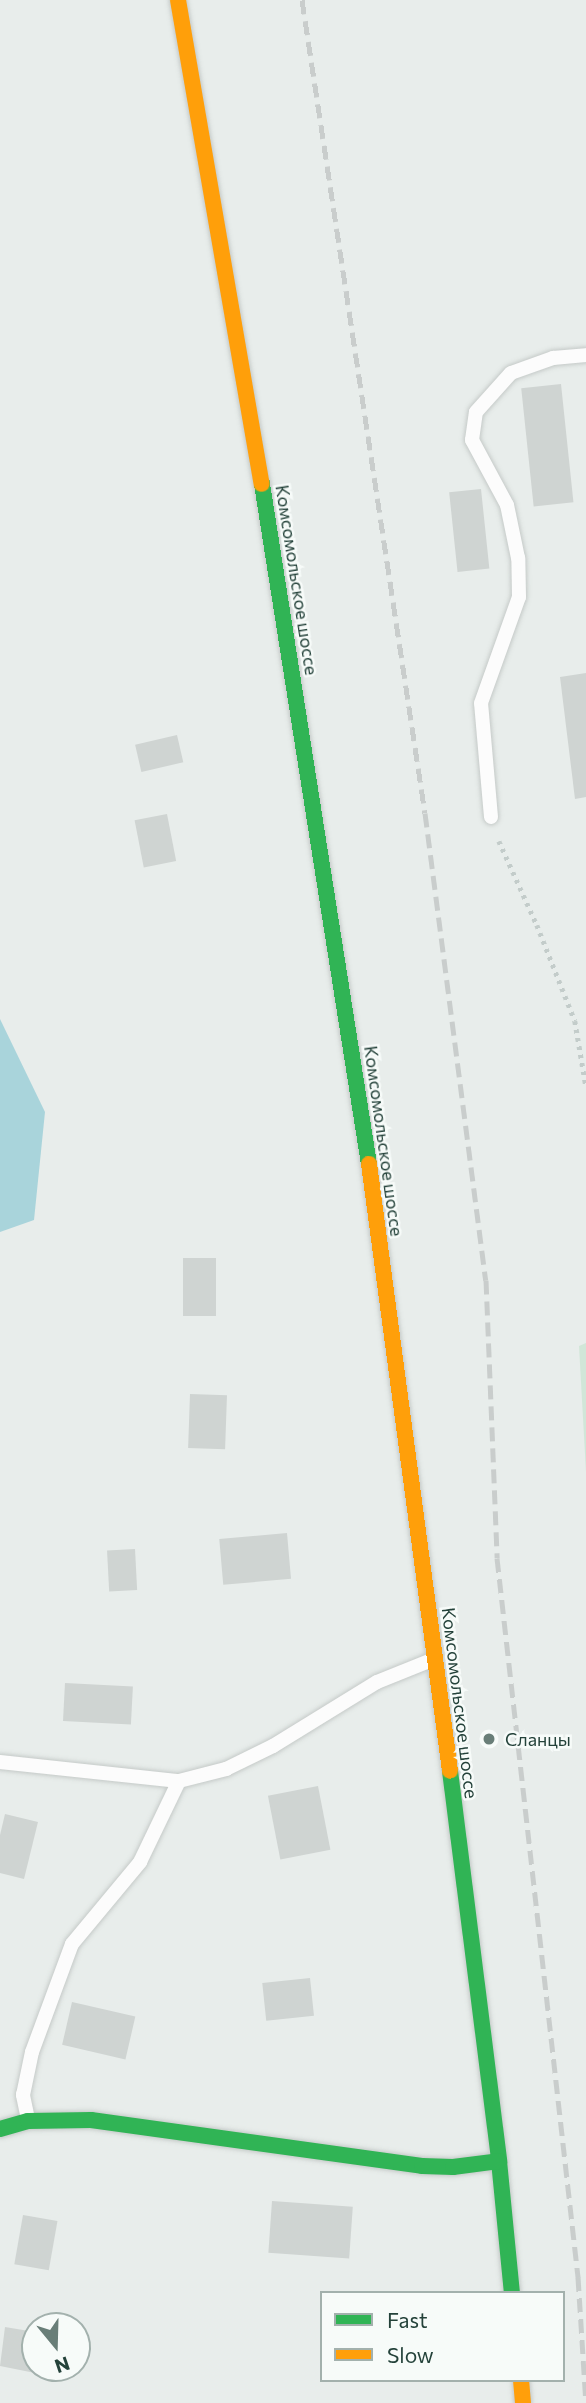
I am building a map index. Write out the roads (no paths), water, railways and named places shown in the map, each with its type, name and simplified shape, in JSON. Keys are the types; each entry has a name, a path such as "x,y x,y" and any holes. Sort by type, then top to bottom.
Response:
{"main road":[{"name":"Комсомольское шоссе","path":"178,0 289,643 368,1153 436,1658 499,2161 512,2291"},
{"path":"0,2129 28,2121 90,2120 422,2166 453,2167 499,2161"},
{"path":"521,2382 523,2403"}],"lane":[{"path":"491,817 481,703 519,597 518,558 506,505 472,440 476,412 511,373 553,358 586,355"},
{"path":"0,1762 179,1781 226,1769 273,1746 377,1682 436,1658"},
{"path":"28,2121 23,2095 32,2052 72,1944 140,1862 179,1781"}],"water":[{"path":"0,1019 45,1112 34,1220 0,1232"}],"railway":[{"path":"302,0 425,813 486,1280 497,1558 578,2277 586,2403"}],"place":[{"name":"Сланцы","path":"489,1739"}]}
